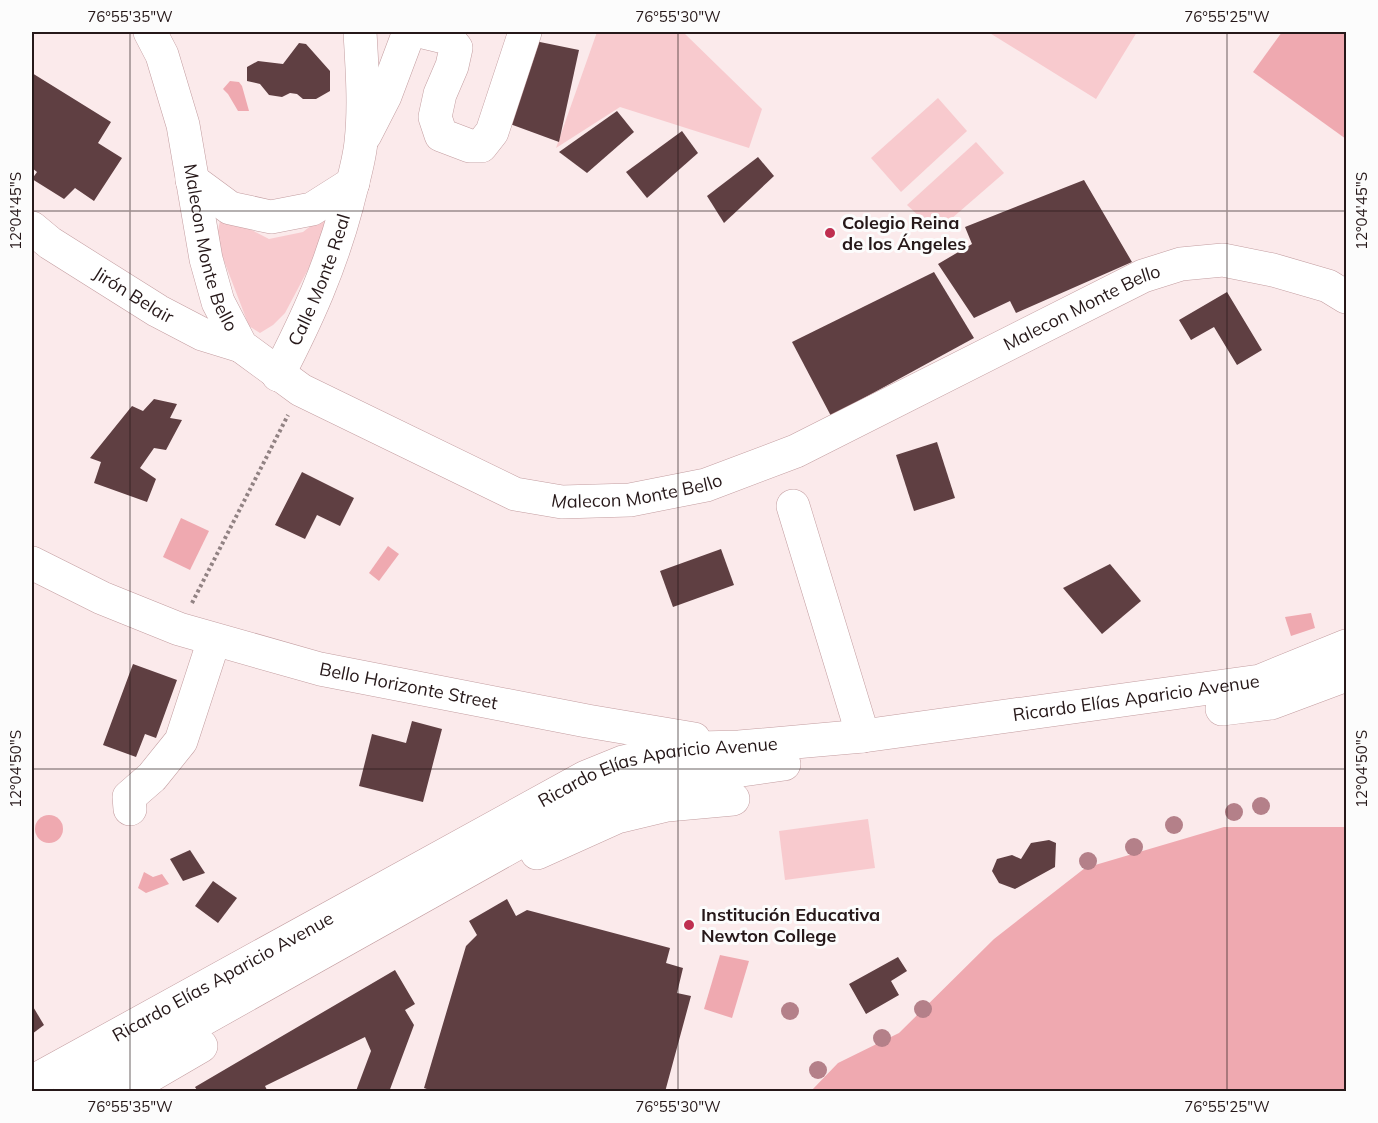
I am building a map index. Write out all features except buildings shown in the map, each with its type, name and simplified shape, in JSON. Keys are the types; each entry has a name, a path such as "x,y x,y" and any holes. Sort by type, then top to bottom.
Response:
{"street":[{"name":"Malecon Monte Bello","path":"150,32 162,55 183,125 206,259 218,302 241,346 290,382 515,494 562,502 630,500 706,485 796,451 1143,276 1181,264 1223,260 1273,270 1328,286 1347,297"},
{"name":"Calle Monte Real","path":"290,382 309,315 335,251 353,183 361,142 363,72 360,32"},
{"path":"361,142 385,96 409,32"},
{"path":"423,32 448,38 456,48 452,66 440,94 435,117 441,135 470,146 481,146 492,132 525,32"},
{"name":"Calle Monte Real","path":"192,180 230,208 271,217 312,209 353,183"},
{"name":"Jirón Belair","path":"32,228 50,243 158,311 202,334 241,346"},
{"path":"793,506 863,736"},
{"name":"Bello Horizonte Street","path":"35,573 179,629 320,669 587,721 740,747 797,762"},
{"path":"130,808 129,797 152,777 181,741 214,640"},
{"name":"Ricardo Elías Aparicio Avenue","path":"32,1082 586,777 622,762 700,747 740,747 863,736 1260,681 1347,646"},
{"name":"Ricardo Elías Aparicio Avenue","path":"70,1092 576,808 615,805 643,784 797,762 1271,703 1347,675"},
{"path":"586,777 592,757 592,737 587,721"},
{"path":"122,1092 447,903 549,847 615,805 667,805 733,799"}],"path":[{"path":"179,629 290,382"}],"shaded area":[{"path":"597,32 683,32 762,109 749,148 620,107 556,148"},
{"path":"988,32 1137,32 1096,99"},
{"path":"1282,32 1346,32 1346,139 1253,72"},
{"path":"230,81 239,82 242,86 249,111 238,111 223,89"},
{"path":"938,98 967,131 901,192 871,158"},
{"path":"976,142 1004,173 936,232 907,205"},
{"path":"322,217 330,228 285,313 273,325 260,333 249,326 216,240 220,221 238,223 269,239 303,232"},
{"path":"181,518 209,531 190,570 163,557"},
{"path":"388,546 399,554 379,581 369,573"},
{"path":"1311,613 1315,628 1291,636 1285,617"},
{"path":"49,815 59,819 63,829 59,839 49,843 39,839 35,829 39,819"},
{"path":"868,819 875,868 785,880 779,831"},
{"path":"1224,827 1346,827 1346,1091 811,1091 838,1063 899,1033 994,939 1085,868"},
{"path":"144,872 153,877 162,874 169,884 146,893 138,888"},
{"path":"720,955 749,961 732,1018 704,1009"}],"place":[{"name":"Colegio Reina de los Ángeles","path":"830,233"},
{"name":"Institución Educativa Newton College","path":"689,925"}]}
